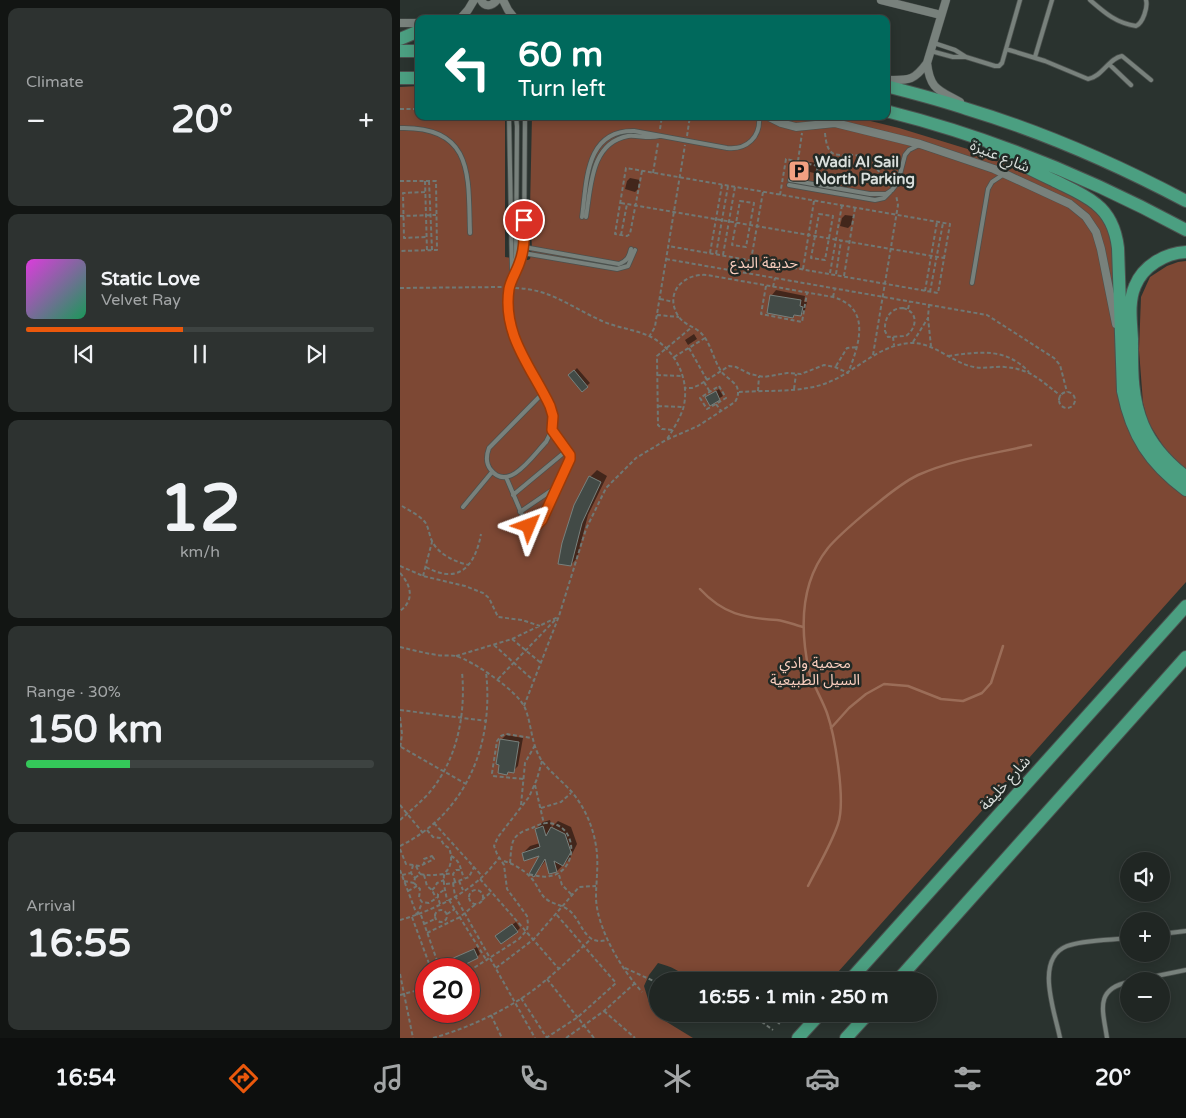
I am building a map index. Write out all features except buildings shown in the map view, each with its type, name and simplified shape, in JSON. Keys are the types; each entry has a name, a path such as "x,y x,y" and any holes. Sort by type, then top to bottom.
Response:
{"main road":[{"path":"400,39 415,33"},
{"path":"400,51 415,50"},
{"path":"400,78 415,78"},
{"path":"890,87 968,109 1076,148 1186,201"},
{"name":"شارع عنيزة","path":"890,112 988,142 1078,177 1143,207 1186,230"},
{"path":"988,142 1011,158 1082,195 1096,204 1106,214 1113,227 1117,241 1124,391 1127,412 1133,429 1150,457 1160,469 1186,490"},
{"path":"1150,182 1186,191"},
{"path":"1186,252 1164,257 1153,263 1145,271 1135,286 1131,310 1133,380 1138,413 1146,432 1158,450 1168,462 1186,477"},
{"path":"1152,644 1186,598"},
{"name":"شارع خليفة","path":"857,972 1186,606"},
{"path":"905,972 1186,657"},
{"path":"798,1038 813,1022"},
{"path":"846,1038 861,1022"}],"street":[{"path":"463,15 474,0"},
{"path":"481,0 487,5 497,0"},
{"path":"503,0 512,15"},
{"path":"881,0 941,14"},
{"path":"890,80 909,80 921,72 927,63 946,0"},
{"path":"400,22 415,23"},
{"path":"927,63 928,74 932,84 968,109"},
{"name":"شارع عنيزة","path":"775,120 786,125 803,127 834,123 920,144 1004,174 1070,204 1082,212 1096,232 1122,345"}],"lane":[{"path":"931,51 953,57 966,57 997,66 1002,63 1020,0"},
{"path":"1035,57 1052,0"},
{"path":"1090,0 1113,19 1124,24 1136,26 1141,22 1147,4 1146,0"},
{"path":"933,43 955,50 966,57"},
{"path":"1006,49 1035,57 1088,79 1093,78 1122,56 1151,80"},
{"path":"1110,65 1131,84"},
{"path":"509,120 512,278"},
{"path":"516,120 516,258 509,288 509,318 520,352 543,393 552,411 552,430 546,442 515,475 506,477 492,472 486,459 488,448 543,393"},
{"path":"512,278 518,267 524,247 525,120"},
{"path":"584,217 592,158 602,142 617,133 628,131 651,133 727,148 742,148 750,143 755,136 759,120"},
{"path":"400,128 418,128 438,133 449,140 461,154 468,174 470,234"},
{"path":"789,185 875,200 884,198 898,182 905,154 920,144"},
{"path":"972,283 988,189 992,182 1004,174"},
{"path":"790,180 875,195 891,191"},
{"path":"523,253 617,269 628,266 633,250 628,258 619,264 524,247"},
{"path":"506,477 521,514 529,526 536,526 542,520 570,459 570,455 552,430"},
{"path":"514,495 566,451"},
{"path":"463,507 492,472"},
{"path":"521,514 556,488"},
{"path":"521,514 534,517 546,508"},
{"path":"1170,933 1186,931"},
{"path":"1060,1038 1048,980 1049,968 1054,957 1062,948 1074,944 1120,939"},
{"path":"1170,973 1186,970"},
{"path":"1107,1038 1103,1011 1104,999 1111,988 1120,984"}],"path":[{"path":"400,109 415,109"},
{"path":"653,173 661,120"},
{"path":"649,337 655,327 689,120"},
{"path":"824,123 826,144 830,152 835,155 858,156 871,162 898,201 873,355"},
{"path":"798,162 803,127"},
{"path":"780,195 786,159 818,166 815,180"},
{"path":"642,171 630,234 627,236 615,234 626,168 950,224 938,293 668,246"},
{"path":"400,181 436,180 437,250 400,251"},
{"path":"425,181 426,251"},
{"path":"429,181 432,250"},
{"path":"710,253 722,185"},
{"path":"716,254 728,186"},
{"path":"723,255 735,187"},
{"path":"425,192 403,193 402,216 404,238 426,238"},
{"path":"751,260 763,192"},
{"path":"740,201 754,203 746,248 732,245 736,223 740,201"},
{"path":"803,269 814,201"},
{"path":"620,203 944,258"},
{"path":"621,235 627,204"},
{"path":"830,274 842,205"},
{"path":"844,276 855,208"},
{"path":"819,214 833,216 825,260 812,258 815,236 819,214"},
{"path":"402,216 436,215"},
{"path":"925,291 937,222"},
{"path":"930,292 943,223"},
{"path":"836,274 842,241"},
{"path":"666,259 987,315 1054,358 1060,365 1067,392"},
{"path":"679,317 674,302 676,290 680,283 697,275 707,275 833,297 847,304 857,316 860,329 858,346 848,373"},
{"path":"773,287 774,278"},
{"path":"400,288 478,286 544,292 605,322 649,337 666,348 674,357 682,376 684,388 683,407 666,440"},
{"path":"766,286 761,314 802,322 807,292"},
{"path":"833,297 835,288"},
{"path":"660,299 674,302"},
{"path":"908,310 910,301"},
{"path":"929,304 928,318 931,346"},
{"path":"898,308 908,310 916,320 906,336 893,337 886,335 884,326 886,318 898,308"},
{"path":"524,706 559,616 586,528 606,488 636,458 666,440 698,426 735,402 738,392 735,384 721,371 706,338 679,317 657,315"},
{"path":"913,343 928,318"},
{"path":"877,325 884,326"},
{"path":"672,430 662,429 658,425 657,356 692,327"},
{"path":"912,329 919,333"},
{"path":"893,337 894,346"},
{"path":"674,357 706,338"},
{"path":"738,392 813,388 848,373 873,355 894,346 913,343 931,346 948,356 974,367 1003,366 1029,372"},
{"path":"845,344 847,348"},
{"path":"836,367 847,348 858,346"},
{"path":"689,348 707,380"},
{"path":"948,356 986,352 998,353 1016,360 1061,396"},
{"path":"824,365 825,360"},
{"path":"684,388 692,388 732,366 759,376 796,374 824,365 836,367 848,373"},
{"path":"794,389 796,374"},
{"path":"657,375 682,376"},
{"path":"758,391 759,376"},
{"path":"704,382 710,392"},
{"path":"719,386 726,398 707,409 700,398 710,392 719,386"},
{"path":"1067,392 1073,394 1075,403 1071,408 1067,409 1060,402 1061,396 1067,392"},
{"path":"716,404 721,412"},
{"path":"658,406 683,407"},
{"path":"402,506 425,523 432,542 445,555 468,565"},
{"path":"426,567 437,572 454,574 462,572 478,548 481,534"},
{"path":"424,576 432,542"},
{"path":"400,566 424,576 465,586 483,593 492,603 495,614 498,617 504,619 515,618 540,626"},
{"path":"400,573 409,584 411,593 404,608 400,611"},
{"path":"400,647 437,655 456,656 512,639 559,616"},
{"path":"497,680 559,616"},
{"path":"512,639 541,663"},
{"path":"494,645 534,681"},
{"path":"456,656 497,680 510,690 524,706 532,738 542,761 572,792 583,809 592,827 597,846 596,886 598,914 608,940 634,984 642,992"},
{"path":"400,820 428,794 444,771 455,745 462,718 464,695 462,672"},
{"path":"424,864 415,866 406,864 400,847 427,830 451,806 466,784 477,759 487,721 486,672"},
{"path":"400,710 487,721"},
{"path":"400,717 402,734 400,748 466,784"},
{"path":"523,779 496,777 493,774 497,741 506,734 532,738"},
{"path":"521,807 527,759 535,745"},
{"path":"480,965 522,936 527,930 527,916 507,888 506,871 495,850 496,840 535,785 542,761"},
{"path":"535,785 544,824"},
{"path":"540,808 561,802 572,792"},
{"path":"400,804 423,832"},
{"path":"434,823 474,867 491,892 527,930 559,969"},
{"path":"510,863 512,842 516,834 544,824 559,827 566,833 571,843 571,858 566,867 558,874 549,877 527,874"},
{"path":"427,830 433,837 440,838 444,845 449,848 451,856 450,865 444,874 445,891 448,900 487,961"},
{"path":"449,848 455,846"},
{"path":"456,859 459,850"},
{"path":"451,856 461,864"},
{"path":"400,920 431,909 455,896 481,878 500,857"},
{"path":"464,878 460,870 461,864 467,860"},
{"path":"502,861 510,863 527,874 546,899 572,912 586,935 591,939 599,941 608,940"},
{"path":"450,865 456,870 460,870"},
{"path":"402,875 411,873 415,866"},
{"path":"415,866 420,874 433,877 453,874"},
{"path":"469,877 474,867"},
{"path":"400,870 412,901 424,924 436,958"},
{"path":"456,870 453,874 455,896 535,1038"},
{"path":"411,873 415,878"},
{"path":"414,883 415,878 420,874"},
{"path":"558,874 562,885 572,895"},
{"path":"424,875 427,886 432,890 440,904"},
{"path":"432,890 436,887 437,883 433,877"},
{"path":"469,877 475,882"},
{"path":"445,884 454,883 469,877"},
{"path":"437,883 444,880"},
{"path":"404,881 414,883 420,889"},
{"path":"459,881 463,890"},
{"path":"408,891 417,886"},
{"path":"420,889 427,886"},
{"path":"496,968 534,939 579,886 596,886"},
{"path":"436,887 440,892"},
{"path":"420,889 419,898 422,902 429,903 437,898 440,892"},
{"path":"440,892 453,890"},
{"path":"477,903 471,902 469,896 472,891 480,892 482,900"},
{"path":"427,933 465,914 491,892"},
{"path":"412,901 419,898"},
{"path":"419,914 422,902"},
{"path":"429,903 431,909"},
{"path":"435,919 439,922 444,922 447,914 455,909"},
{"path":"435,919 435,914 438,910 443,910 447,914"},
{"path":"521,998 546,1038 578,1017 616,983 556,914"},
{"path":"412,916 427,958"},
{"path":"424,924 435,919"},
{"path":"433,1038 491,1015 515,1003 559,969 591,939"},
{"path":"625,968 649,979"},
{"path":"400,974 413,1038"},
{"path":"547,978 594,1038"},
{"path":"566,1038 604,1011 634,984"},
{"path":"400,989 404,990"},
{"path":"400,995 415,992"},
{"path":"604,1011 635,1038"},
{"path":"491,1015 502,1038"},
{"path":"763,1022 773,1030"},
{"path":"446,1034 448,1038"}],"green space":[{"path":"415,86 415,120 505,120 505,257 528,260 530,259 532,249 530,209 532,120 866,120 997,158 1087,200 1102,216 1112,232 1119,378 1186,494 1186,582 838,972 679,972 658,963 651,972 649,972 644,986 649,1002 649,1022 667,1022 693,1038 400,1038 400,87"},
{"path":"1186,261 1186,470 1167,452 1148,422 1143,403 1139,350 1141,297 1150,277 1167,266"}],"waterway":[{"path":"808,886 835,832 840,814 841,800 833,737 827,713 809,671 804,639 807,591 819,562 828,548 848,528 899,486 912,478 932,469 960,461 1031,445"},
{"path":"700,589 717,604 735,613 803,627"},
{"path":"831,728 849,708 866,694 884,684 908,686 941,699 963,701 982,693 991,683 1003,646"}],"place":[{"name":"Wadi Al Sail North Parking","path":"799,171"}],"route":[{"path":"524,220 523,253 509,288 509,318 514,338 522,357 552,411 552,430 570,455 570,459 542,520 536,526 529,526"}],"park label":[{"name":"حديقة البدع","path":"764,263"},
{"name":"محمية وادي السيل الطبيعية","path":"815,672"}]}
